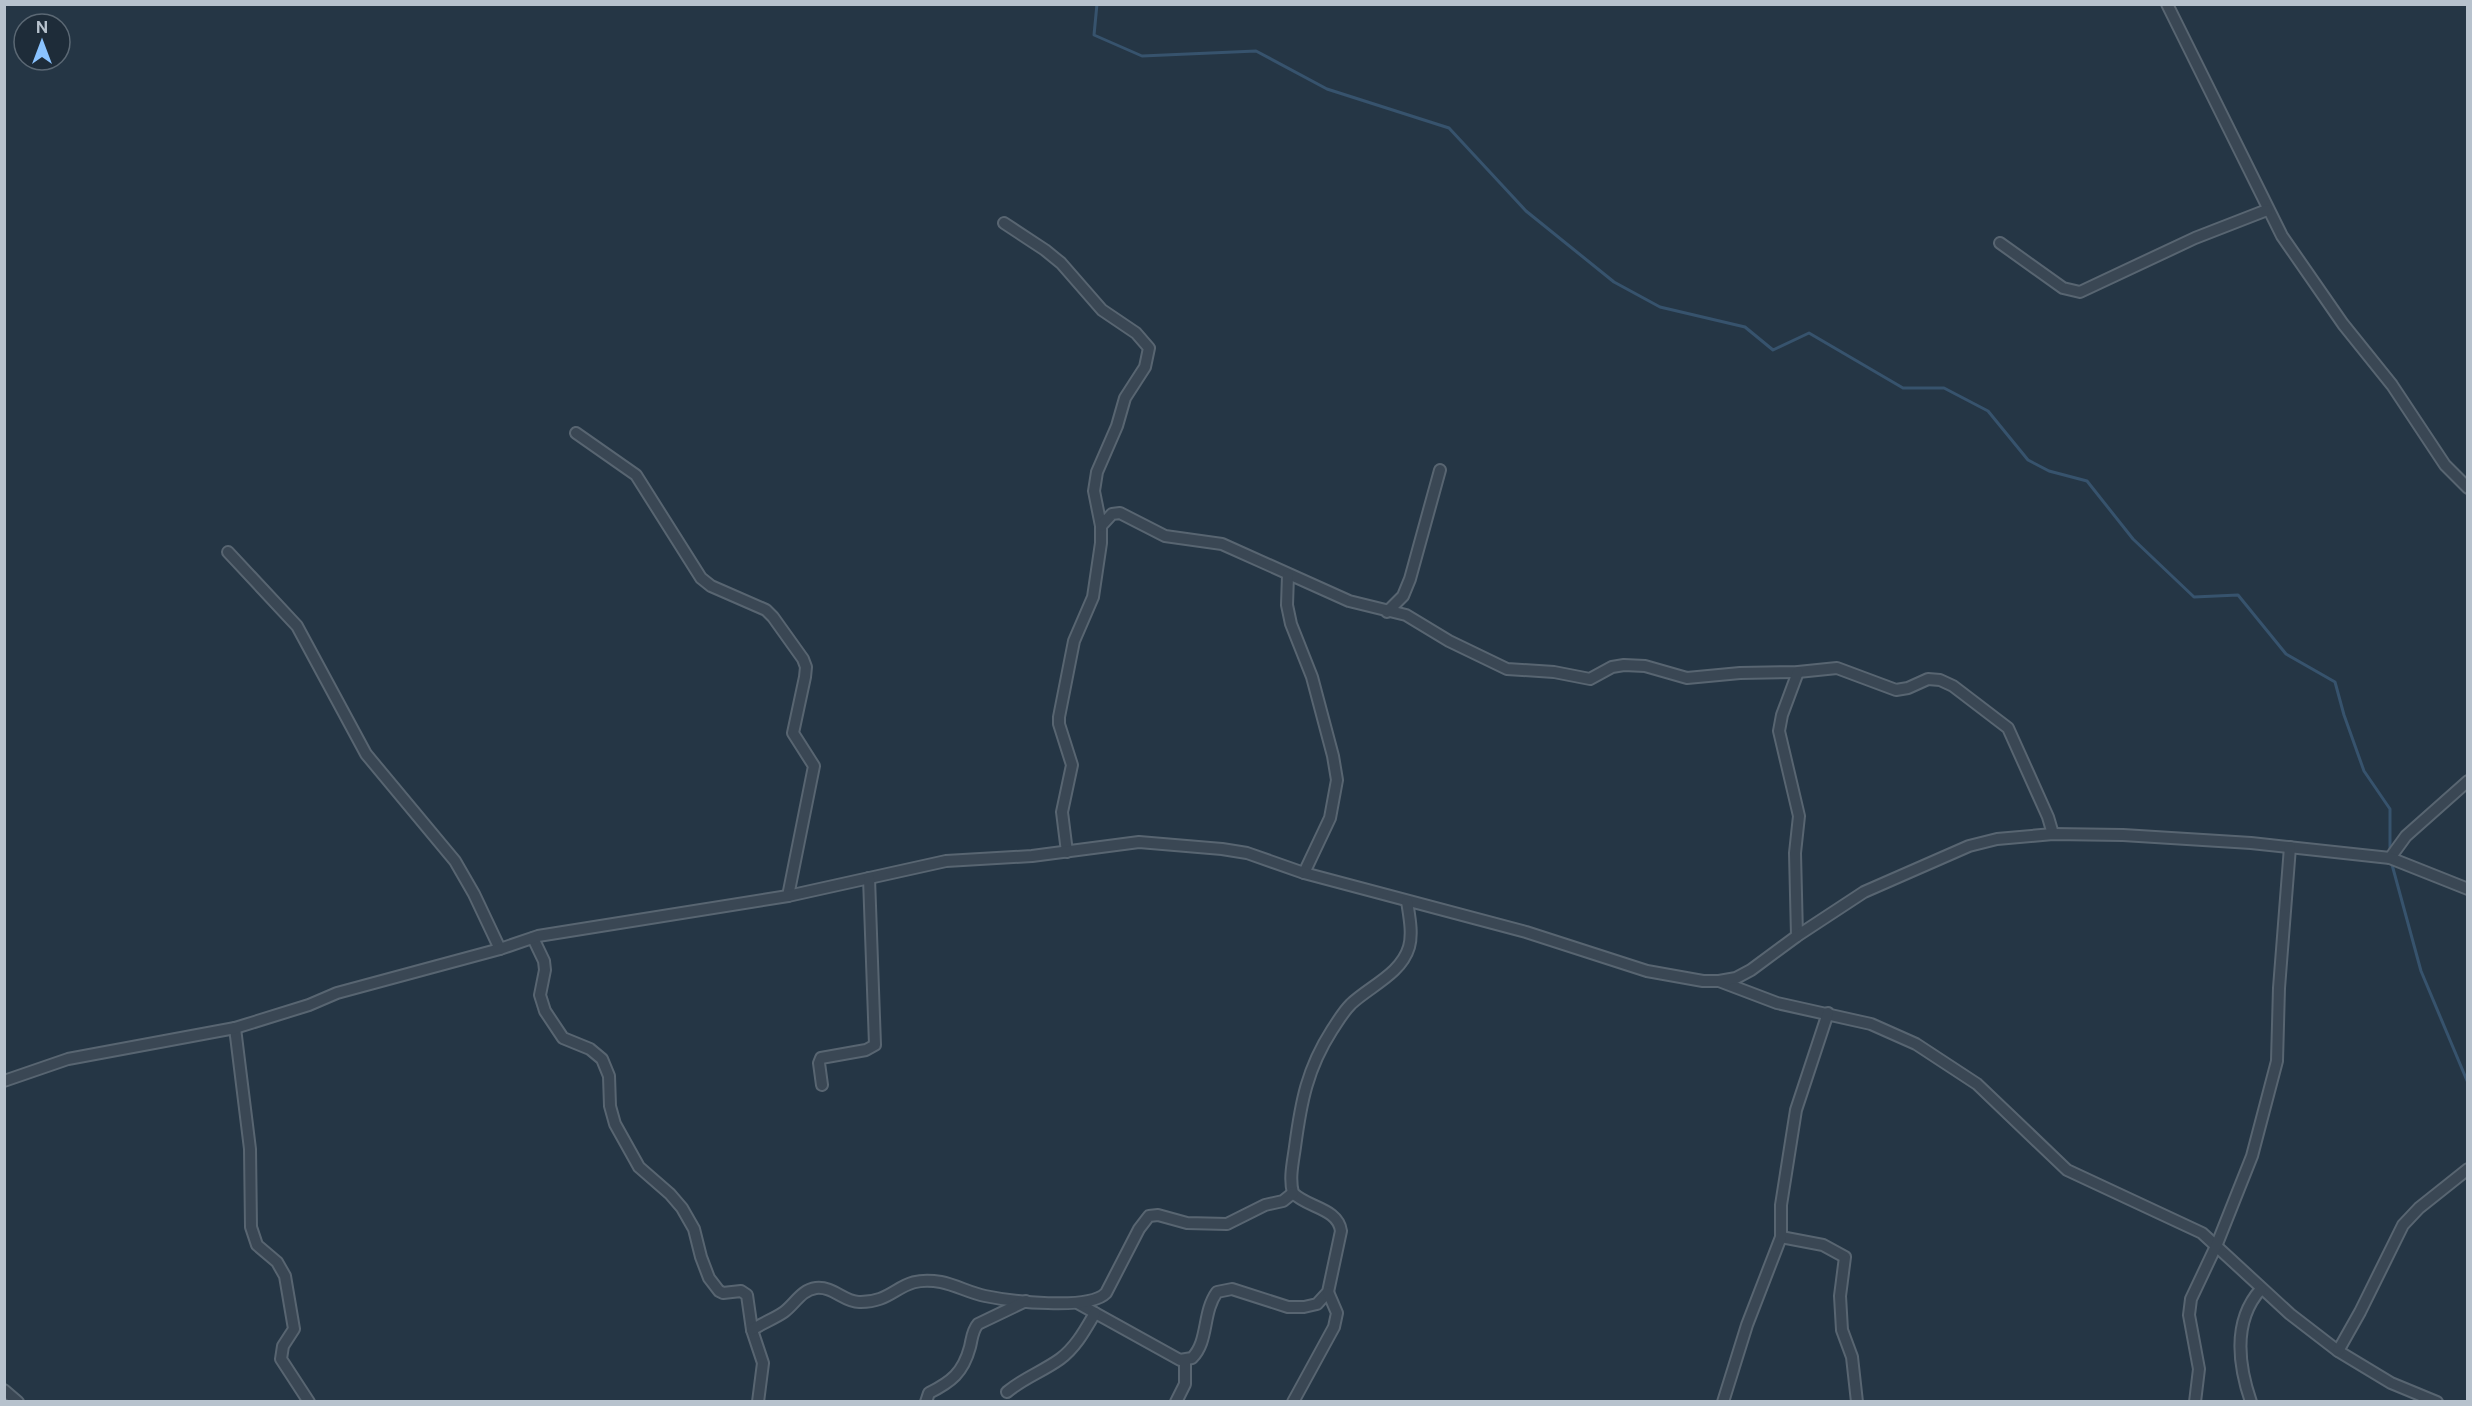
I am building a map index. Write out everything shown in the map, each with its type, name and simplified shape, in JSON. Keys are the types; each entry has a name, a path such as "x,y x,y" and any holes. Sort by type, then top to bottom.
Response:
{"street":[{"path":"2167,4 2267,210 2301,265 2392,385 2445,465 2468,488"},
{"path":"2000,243 2063,288 2080,292 2195,238 2267,210"},
{"path":"1004,223 1061,263 1102,310 1136,333 1149,348 1145,367 1125,398 1117,426 1097,472 1094,491 1101,526 1101,543 1093,597 1074,641 1059,717 1059,724 1072,765 1062,812 1067,852"},
{"path":"576,432 636,475 701,578 719,590 766,610 780,623 803,658 805,676 793,734 814,766 788,896"},
{"path":"1387,612 1403,596 1410,579 1440,470"},
{"path":"1101,526 1112,514 1120,513 1165,536 1222,544 1349,601 1406,615 1449,641 1507,669 1554,672 1586,679 1595,678 1612,667 1624,665 1645,666 1687,678 1837,668 1896,690 1908,688 1928,679 1940,680 1953,686 2008,728 2048,817 2053,834"},
{"path":"228,552 297,626 366,754 454,861 474,894 500,949"},
{"path":"1288,575 1287,605 1291,624 1312,676 1336,771 1330,818 1304,873"},
{"path":"1797,936 1796,853 1799,816 1779,732 1782,715 1798,672"},
{"path":"2390,858 2406,836 2468,781"},
{"path":"4,1082 68,1059 235,1028 309,1005 337,993 533,938 584,927 788,896 945,861 1067,852 1125,843 1165,843 1235,851 1304,873 1526,932 1647,971 1693,980 1719,981 1736,978 1751,970 1797,936 1864,892 1969,846 1997,839 2053,834 2123,835 2290,847 2390,858 2468,889"},
{"path":"2195,1401 2199,1369 2189,1315 2191,1299 2217,1244 2252,1156 2277,1061 2279,988 2290,847"},
{"path":"822,1085 819,1063 822,1058 870,1049 875,1045 868,878"},
{"path":"1293,1193 1293,1167 1300,1104 1307,1079 1322,1046 1346,1009 1381,981 1405,955 1410,937 1407,901"},
{"path":"533,938 544,961 544,979 540,995 545,1011 563,1038 590,1049 602,1059 609,1076 610,1106 615,1124 639,1167 670,1194 682,1208 694,1229 701,1257 714,1285 723,1293 741,1292 747,1295 752,1330 763,1363 758,1401"},
{"path":"1719,981 1777,1003 1871,1024 1916,1044 1977,1084 2067,1170 2202,1233 2217,1244 2261,1288 2338,1352 2391,1383 2436,1401"},
{"path":"1723,1401 1747,1325 1781,1236 1781,1205 1796,1110 1828,1013"},
{"path":"235,1028 250,1149 251,1227 257,1245 277,1262 285,1276 294,1329 284,1346 281,1359 309,1401"},
{"path":"2338,1352 2403,1225 2419,1208 2468,1169"},
{"path":"1079,1304 1180,1360 1185,1360 1192,1358 1202,1345 1205,1319 1217,1292 1232,1289 1277,1304 1304,1308 1317,1304 1328,1292 1341,1238 1340,1223 1333,1215 1307,1203 1293,1193"},
{"path":"752,1330 786,1311 798,1297 815,1288 832,1290 855,1302 869,1302 890,1296 903,1285 927,1280 955,1286 986,1297 1079,1304 1102,1297 1106,1293 1139,1229 1149,1216 1158,1215 1187,1223 1227,1224 1260,1207 1283,1201 1293,1193"},
{"path":"1781,1236 1823,1245 1845,1257 1839,1296 1842,1330 1852,1357 1857,1401"},
{"path":"2251,1401 2242,1371 2241,1337 2247,1309 2261,1288"},
{"path":"1293,1401 1334,1327 1337,1313 1328,1292"},
{"path":"926,1401 929,1393 946,1385 957,1375 978,1324 1027,1300"},
{"path":"1007,1392 1024,1377 1060,1359 1076,1344 1095,1313"},
{"path":"1176,1401 1185,1384 1185,1360"},
{"path":"4,1390 18,1401"}],"waterway":[{"path":"1097,4 1094,35 1142,56 1256,51 1327,89 1449,128 1526,211 1614,282 1660,307 1745,327 1773,350 1809,333 1903,388 1944,388 1988,411 2028,460 2049,471 2087,481 2133,539 2194,597 2238,595 2286,654 2335,682 2364,771 2390,809 2390,852"},
{"path":"2391,861 2421,971 2468,1083"}]}
